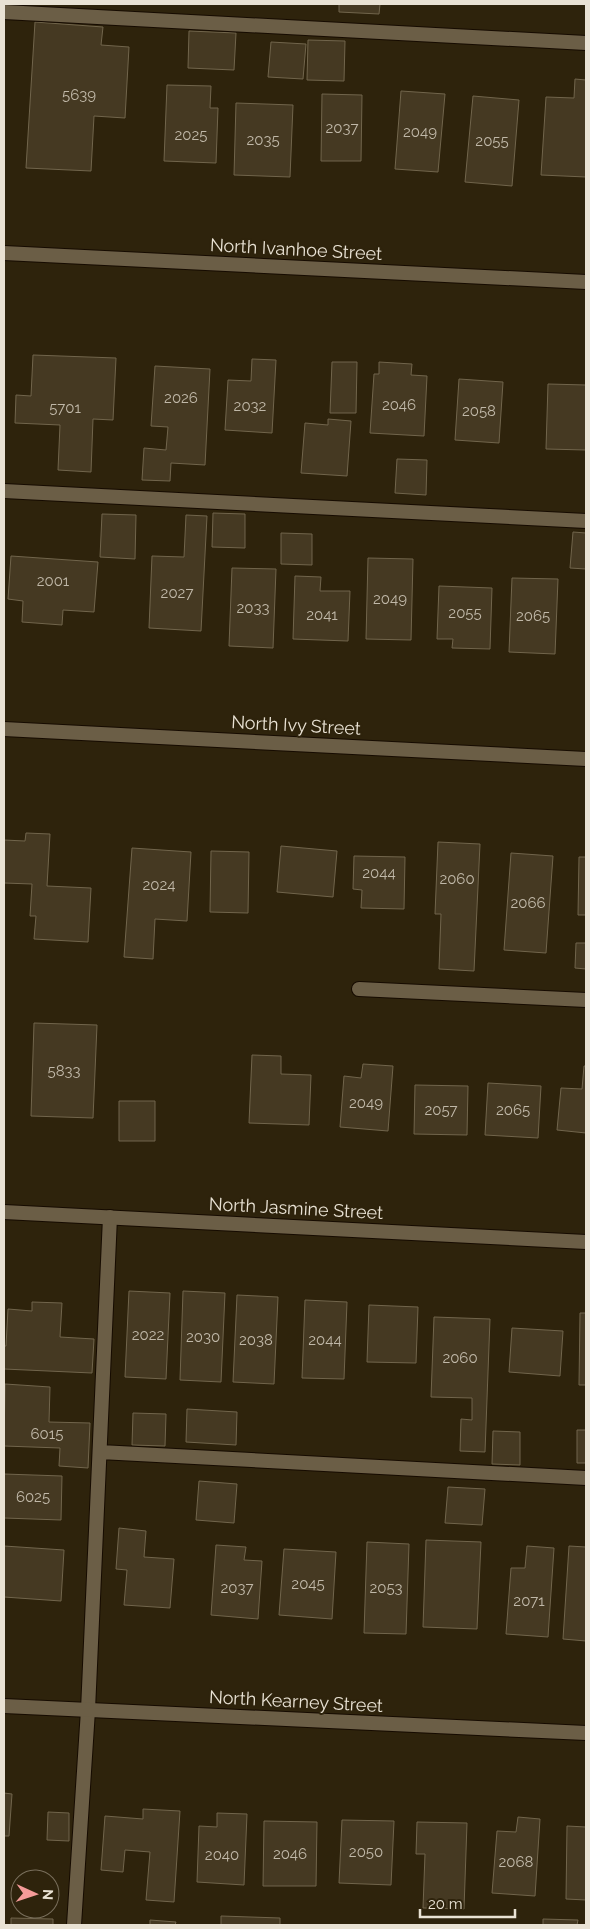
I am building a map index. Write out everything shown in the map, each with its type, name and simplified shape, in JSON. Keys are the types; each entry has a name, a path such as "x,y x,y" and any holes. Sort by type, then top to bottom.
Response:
{"street":[{"path":"4,12 586,43"},
{"name":"North Ivanhoe Street","path":"4,253 586,282"},
{"path":"4,491 586,521"},
{"name":"North Ivy Street","path":"4,729 586,759"},
{"path":"359,989 586,1000"},
{"name":"North Jasmine Street","path":"4,1212 586,1242"},
{"path":"74,1925 88,1710 110,1217"},
{"path":"100,1452 586,1478"},
{"name":"North Kearney Street","path":"4,1706 586,1733"}],"building":[{"path":"339,4 380,4 379,14 339,12"},
{"path":"35,22 103,27 101,45 129,47 125,118 94,116 91,171 26,168"},
{"path":"189,31 236,33 234,70 188,68"},
{"path":"308,40 345,41 344,81 307,80"},
{"path":"271,42 306,44 303,79 268,77"},
{"path":"575,79 586,80 586,177 541,175 546,97 574,98"},
{"path":"167,85 211,86 210,108 218,108 216,163 164,161"},
{"path":"401,91 445,94 438,172 395,169"},
{"path":"322,94 362,95 361,161 321,161"},
{"path":"473,96 519,100 512,186 465,182"},
{"path":"236,103 293,105 290,177 234,175"},
{"path":"33,355 116,358 113,420 93,419 91,472 58,470 60,425 15,423 16,395 31,396"},
{"path":"252,359 276,360 272,433 225,430 228,380 251,381"},
{"path":"332,362 357,362 356,413 330,413"},
{"path":"379,362 412,364 411,375 427,376 424,436 370,433 374,374 379,374"},
{"path":"155,366 210,369 205,465 171,463 170,481 142,480 144,448 166,450 168,427 151,426"},
{"path":"459,379 503,382 499,443 455,440"},
{"path":"548,384 586,385 586,450 546,449"},
{"path":"328,419 351,421 347,476 301,473 305,423 328,425"},
{"path":"397,459 427,460 426,495 395,493"},
{"path":"213,513 245,514 245,548 212,547"},
{"path":"102,514 136,515 135,559 100,557"},
{"path":"186,515 207,516 201,631 149,628 152,556 184,557"},
{"path":"573,532 586,533 586,569 570,568"},
{"path":"281,533 312,534 312,565 281,564"},
{"path":"11,556 98,562 94,612 63,610 62,625 22,622 23,601 8,599"},
{"path":"368,558 413,559 411,640 366,639"},
{"path":"232,568 276,569 273,648 229,646"},
{"path":"295,576 321,577 320,591 350,591 348,641 293,639"},
{"path":"512,578 558,579 555,654 509,652"},
{"path":"439,586 492,588 490,649 452,648 453,639 437,639"},
{"path":"26,833 50,834 47,886 91,888 88,942 34,939 36,916 30,916 32,884 4,883 4,840 25,841"},
{"path":"438,842 480,844 474,971 439,969 441,914 435,914"},
{"path":"281,846 337,851 333,897 277,892"},
{"path":"132,848 191,852 187,921 155,919 153,959 124,957"},
{"path":"211,851 249,852 248,913 210,912"},
{"path":"511,853 553,856 546,953 504,950"},
{"path":"354,856 405,857 404,909 361,908 362,890 353,889"},
{"path":"579,857 586,857 586,915 578,915"},
{"path":"576,943 586,943 586,969 575,968"},
{"path":"34,1023 97,1025 93,1118 31,1116"},
{"path":"252,1055 281,1056 281,1074 311,1075 309,1125 249,1123"},
{"path":"363,1064 393,1066 388,1131 340,1127 344,1076 361,1078"},
{"path":"584,1066 586,1066 586,1133 557,1130 561,1088 582,1089"},
{"path":"488,1083 541,1086 538,1138 485,1135"},
{"path":"415,1085 468,1086 467,1135 414,1134"},
{"path":"119,1101 155,1101 155,1141 119,1141"},
{"path":"129,1291 170,1293 166,1379 125,1377"},
{"path":"183,1291 225,1293 221,1382 180,1380"},
{"path":"237,1295 278,1297 274,1384 233,1382"},
{"path":"305,1300 347,1302 344,1379 302,1378"},
{"path":"32,1302 62,1303 60,1337 94,1339 92,1373 4,1369 4,1346 6,1346 8,1309 32,1311"},
{"path":"369,1305 418,1307 416,1363 367,1362"},
{"path":"580,1313 586,1313 586,1385 579,1385"},
{"path":"434,1317 490,1319 485,1452 460,1451 461,1419 472,1420 472,1398 431,1397"},
{"path":"512,1328 563,1331 560,1376 509,1372"},
{"path":"5,1384 50,1387 49,1422 90,1423 88,1468 59,1466 60,1448 4,1446"},
{"path":"187,1409 237,1412 236,1445 186,1442"},
{"path":"133,1413 166,1414 165,1446 132,1445"},
{"path":"577,1430 586,1430 586,1463 577,1463"},
{"path":"493,1431 520,1432 520,1465 492,1464"},
{"path":"4,1474 62,1476 61,1520 4,1518"},
{"path":"199,1481 237,1484 234,1523 196,1520"},
{"path":"448,1487 485,1489 482,1525 445,1523"},
{"path":"119,1528 146,1531 144,1557 174,1559 170,1608 124,1605 127,1570 116,1569"},
{"path":"426,1540 481,1542 477,1629 423,1627"},
{"path":"367,1542 409,1544 406,1634 364,1633"},
{"path":"216,1545 246,1547 244,1560 262,1561 258,1619 211,1615"},
{"path":"4,1546 64,1550 61,1601 4,1597"},
{"path":"527,1546 554,1548 548,1637 506,1634 511,1568 525,1568"},
{"path":"569,1546 586,1547 586,1641 563,1639"},
{"path":"284,1549 336,1552 332,1619 279,1615"},
{"path":"4,1793 12,1794 9,1836 4,1836"},
{"path":"143,1809 180,1811 174,1902 146,1900 150,1852 125,1850 123,1872 101,1870 105,1816 143,1819"},
{"path":"48,1812 69,1813 69,1841 47,1840"},
{"path":"217,1813 247,1814 244,1885 197,1882 199,1826 217,1827"},
{"path":"518,1817 540,1819 535,1896 492,1893 497,1831 516,1832"},
{"path":"342,1820 394,1821 391,1885 339,1883"},
{"path":"264,1821 317,1822 316,1886 263,1886"},
{"path":"417,1822 467,1823 464,1909 423,1908 425,1854 416,1854"},
{"path":"567,1826 586,1827 586,1900 566,1899"},
{"path":"221,1916 280,1918 280,1925 221,1925"},
{"path":"11,1919 53,1919 53,1925 11,1925"},
{"path":"543,1919 578,1920 577,1925 543,1925"},
{"path":"150,1920 176,1922 175,1925 150,1925"}]}
